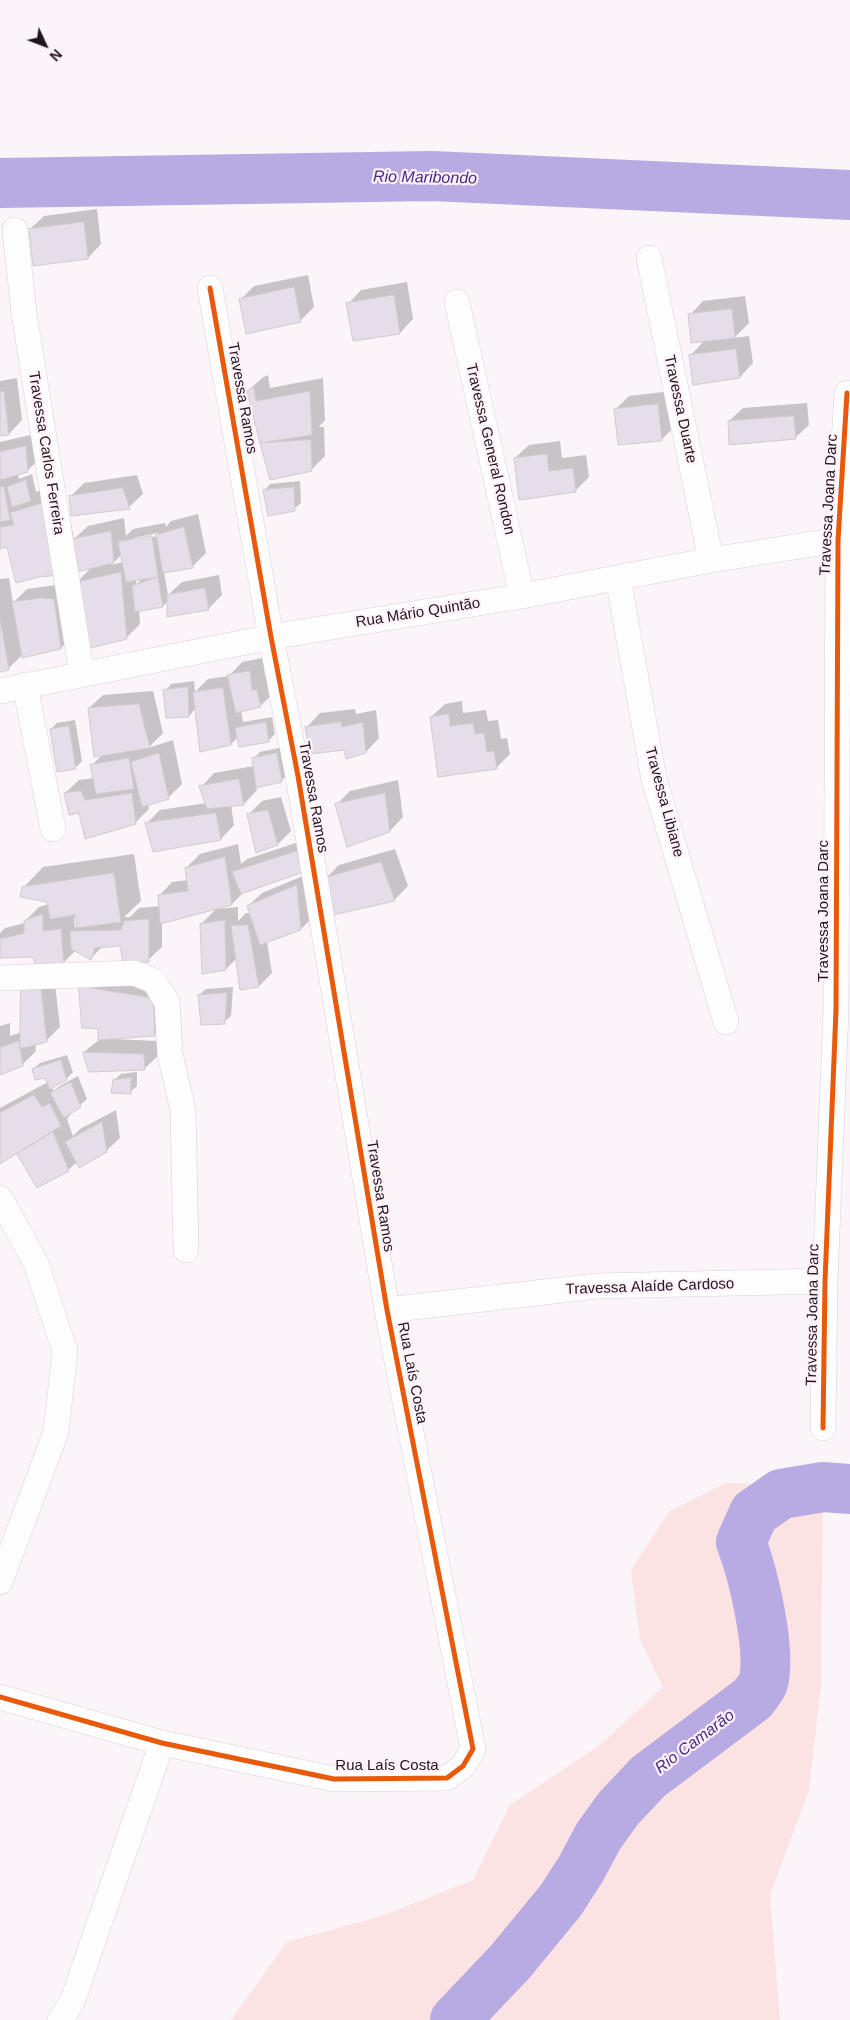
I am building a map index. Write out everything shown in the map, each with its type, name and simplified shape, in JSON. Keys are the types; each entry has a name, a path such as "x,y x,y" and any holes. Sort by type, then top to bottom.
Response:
{"street":[{"name":"Travessa Carlos Ferreira","path":"15,230 24,313 82,675"},
{"name":"Travessa Duarte","path":"649,258 711,560"},
{"name":"Travessa Ramos","path":"210,288 271,637 298,776 387,1310"},
{"name":"Travessa General Rondon","path":"457,302 522,596"},
{"name":"Travessa Joana Darc","path":"823,1428 825,1281 836,1010 838,540 847,394"},
{"name":"Rua Mário Quintão","path":"0,691 271,637 522,596 711,560 838,540"},
{"name":"Travessa Libiane","path":"618,578 654,779 726,1022"},
{"path":"25,685 53,829"},
{"path":"0,978 134,973 154,981 166,1002 170,1054 183,1110 186,1250"},
{"path":"0,1198 36,1262 65,1351 56,1432 0,1582"},
{"name":"Travessa Alaíde Cardoso","path":"387,1310 598,1286 825,1281"},
{"name":"Rua Laís Costa","path":"0,1697 162,1744 334,1779 447,1778 463,1766 473,1749 387,1310"},
{"path":"60,2020 72,2002 162,1744"}],"shaded area":[{"path":"726,1483 823,1487 821,1686 809,1790 770,1895 780,2020 231,2020 287,1942 382,1916 473,1880 510,1805 600,1745 663,1687 640,1640 631,1570 669,1512"}],"building":[{"path":"84,222 88,259 33,266 29,229"},
{"path":"294,287 301,322 246,334 239,299"},
{"path":"394,295 400,334 353,341 346,303"},
{"path":"732,309 735,338 691,343 688,314"},
{"path":"736,349 740,378 693,385 689,355"},
{"path":"254,388 256,401 310,391 312,435 260,443 247,391"},
{"path":"4,391 9,435 0,436 0,392"},
{"path":"658,404 662,441 618,445 614,409"},
{"path":"794,416 796,439 729,445 728,421"},
{"path":"311,440 312,471 270,480 260,443"},
{"path":"26,446 28,472 0,480 0,452"},
{"path":"547,454 549,471 573,468 576,492 519,500 514,458"},
{"path":"26,480 31,501 12,507 7,487"},
{"path":"4,486 10,520 0,522 0,487"},
{"path":"294,487 295,511 268,516 263,490"},
{"path":"123,488 130,509 71,516 69,496"},
{"path":"43,503 58,575 39,577 16,583 7,547 0,549 0,527 14,525 10,513"},
{"path":"184,527 193,568 163,573 156,535"},
{"path":"111,531 114,563 77,572 73,539"},
{"path":"152,536 158,577 126,582 118,542"},
{"path":"121,572 127,639 86,649 74,583"},
{"path":"158,577 163,607 135,612 132,586"},
{"path":"205,588 209,610 167,617 167,595"},
{"path":"42,598 54,599 61,649 22,658 12,602"},
{"path":"0,618 9,670 0,672"},
{"path":"250,671 252,690 257,690 261,707 236,713 227,675"},
{"path":"188,687 189,717 166,718 163,690"},
{"path":"223,688 231,745 200,752 193,692"},
{"path":"139,704 150,748 94,757 88,708"},
{"path":"449,714 450,726 473,723 475,734 484,733 487,752 494,751 497,769 438,777 430,717"},
{"path":"266,722 269,742 239,747 235,728"},
{"path":"341,722 342,727 363,722 366,753 346,759 344,750 310,754 305,727"},
{"path":"69,726 76,769 57,772 50,729"},
{"path":"159,753 169,799 142,807 131,762"},
{"path":"277,753 282,782 256,788 252,758"},
{"path":"129,758 134,789 96,794 90,765"},
{"path":"239,779 244,805 207,809 199,786"},
{"path":"81,791 85,800 132,793 136,824 85,839 79,813 69,815 64,793"},
{"path":"385,793 390,832 347,847 335,804"},
{"path":"268,810 278,845 256,853 247,814"},
{"path":"216,813 221,840 153,852 145,823"},
{"path":"297,851 303,872 241,894 232,872"},
{"path":"225,857 232,905 160,924 158,895 188,891 185,868"},
{"path":"381,862 395,901 333,915 324,878"},
{"path":"114,873 121,922 77,928 75,915 50,919 47,902 20,897 22,887"},
{"path":"297,885 301,930 260,945 247,906"},
{"path":"43,914 43,931 61,929 64,964 36,968 33,957 0,958 0,939 24,933 24,921"},
{"path":"149,919 149,962 123,963 120,946 95,948 91,960 71,949 70,931 121,930 124,921"},
{"path":"225,920 226,970 202,974 200,924"},
{"path":"248,925 259,987 240,990 231,926"},
{"path":"79,986 153,998 155,1036 98,1040 98,1029 82,1028"},
{"path":"21,989 41,989 47,1042 20,1049"},
{"path":"227,993 225,1024 201,1025 198,995"},
{"path":"19,1041 23,1066 0,1075 0,1048"},
{"path":"83,1052 144,1054 145,1070 89,1072"},
{"path":"61,1060 67,1080 50,1089 45,1078 35,1080 32,1069"},
{"path":"131,1078 131,1094 111,1093 113,1080"},
{"path":"71,1082 81,1107 64,1118 50,1093"},
{"path":"34,1095 42,1107 50,1103 61,1126 0,1164 0,1113"},
{"path":"102,1122 107,1152 79,1168 65,1142"},
{"path":"53,1132 69,1171 37,1188 17,1154"}],"waterway":[{"name":"Rio Maribondo","path":"0,183 432,176 850,195"},
{"name":"Rio Camarão","path":"455,2020 510,1962 561,1900 581,1869 598,1837 618,1809 648,1777 752,1699 761,1687 765,1669 763,1632 756,1592 741,1542 754,1513 781,1494 823,1487 850,1489"}],"cycle path":[{"path":"0,1697 162,1743 334,1779 447,1778 463,1766 473,1749 387,1310 298,776 271,637 210,288"},
{"path":"823,1428 825,1281 836,1010 838,540 847,393"}]}
